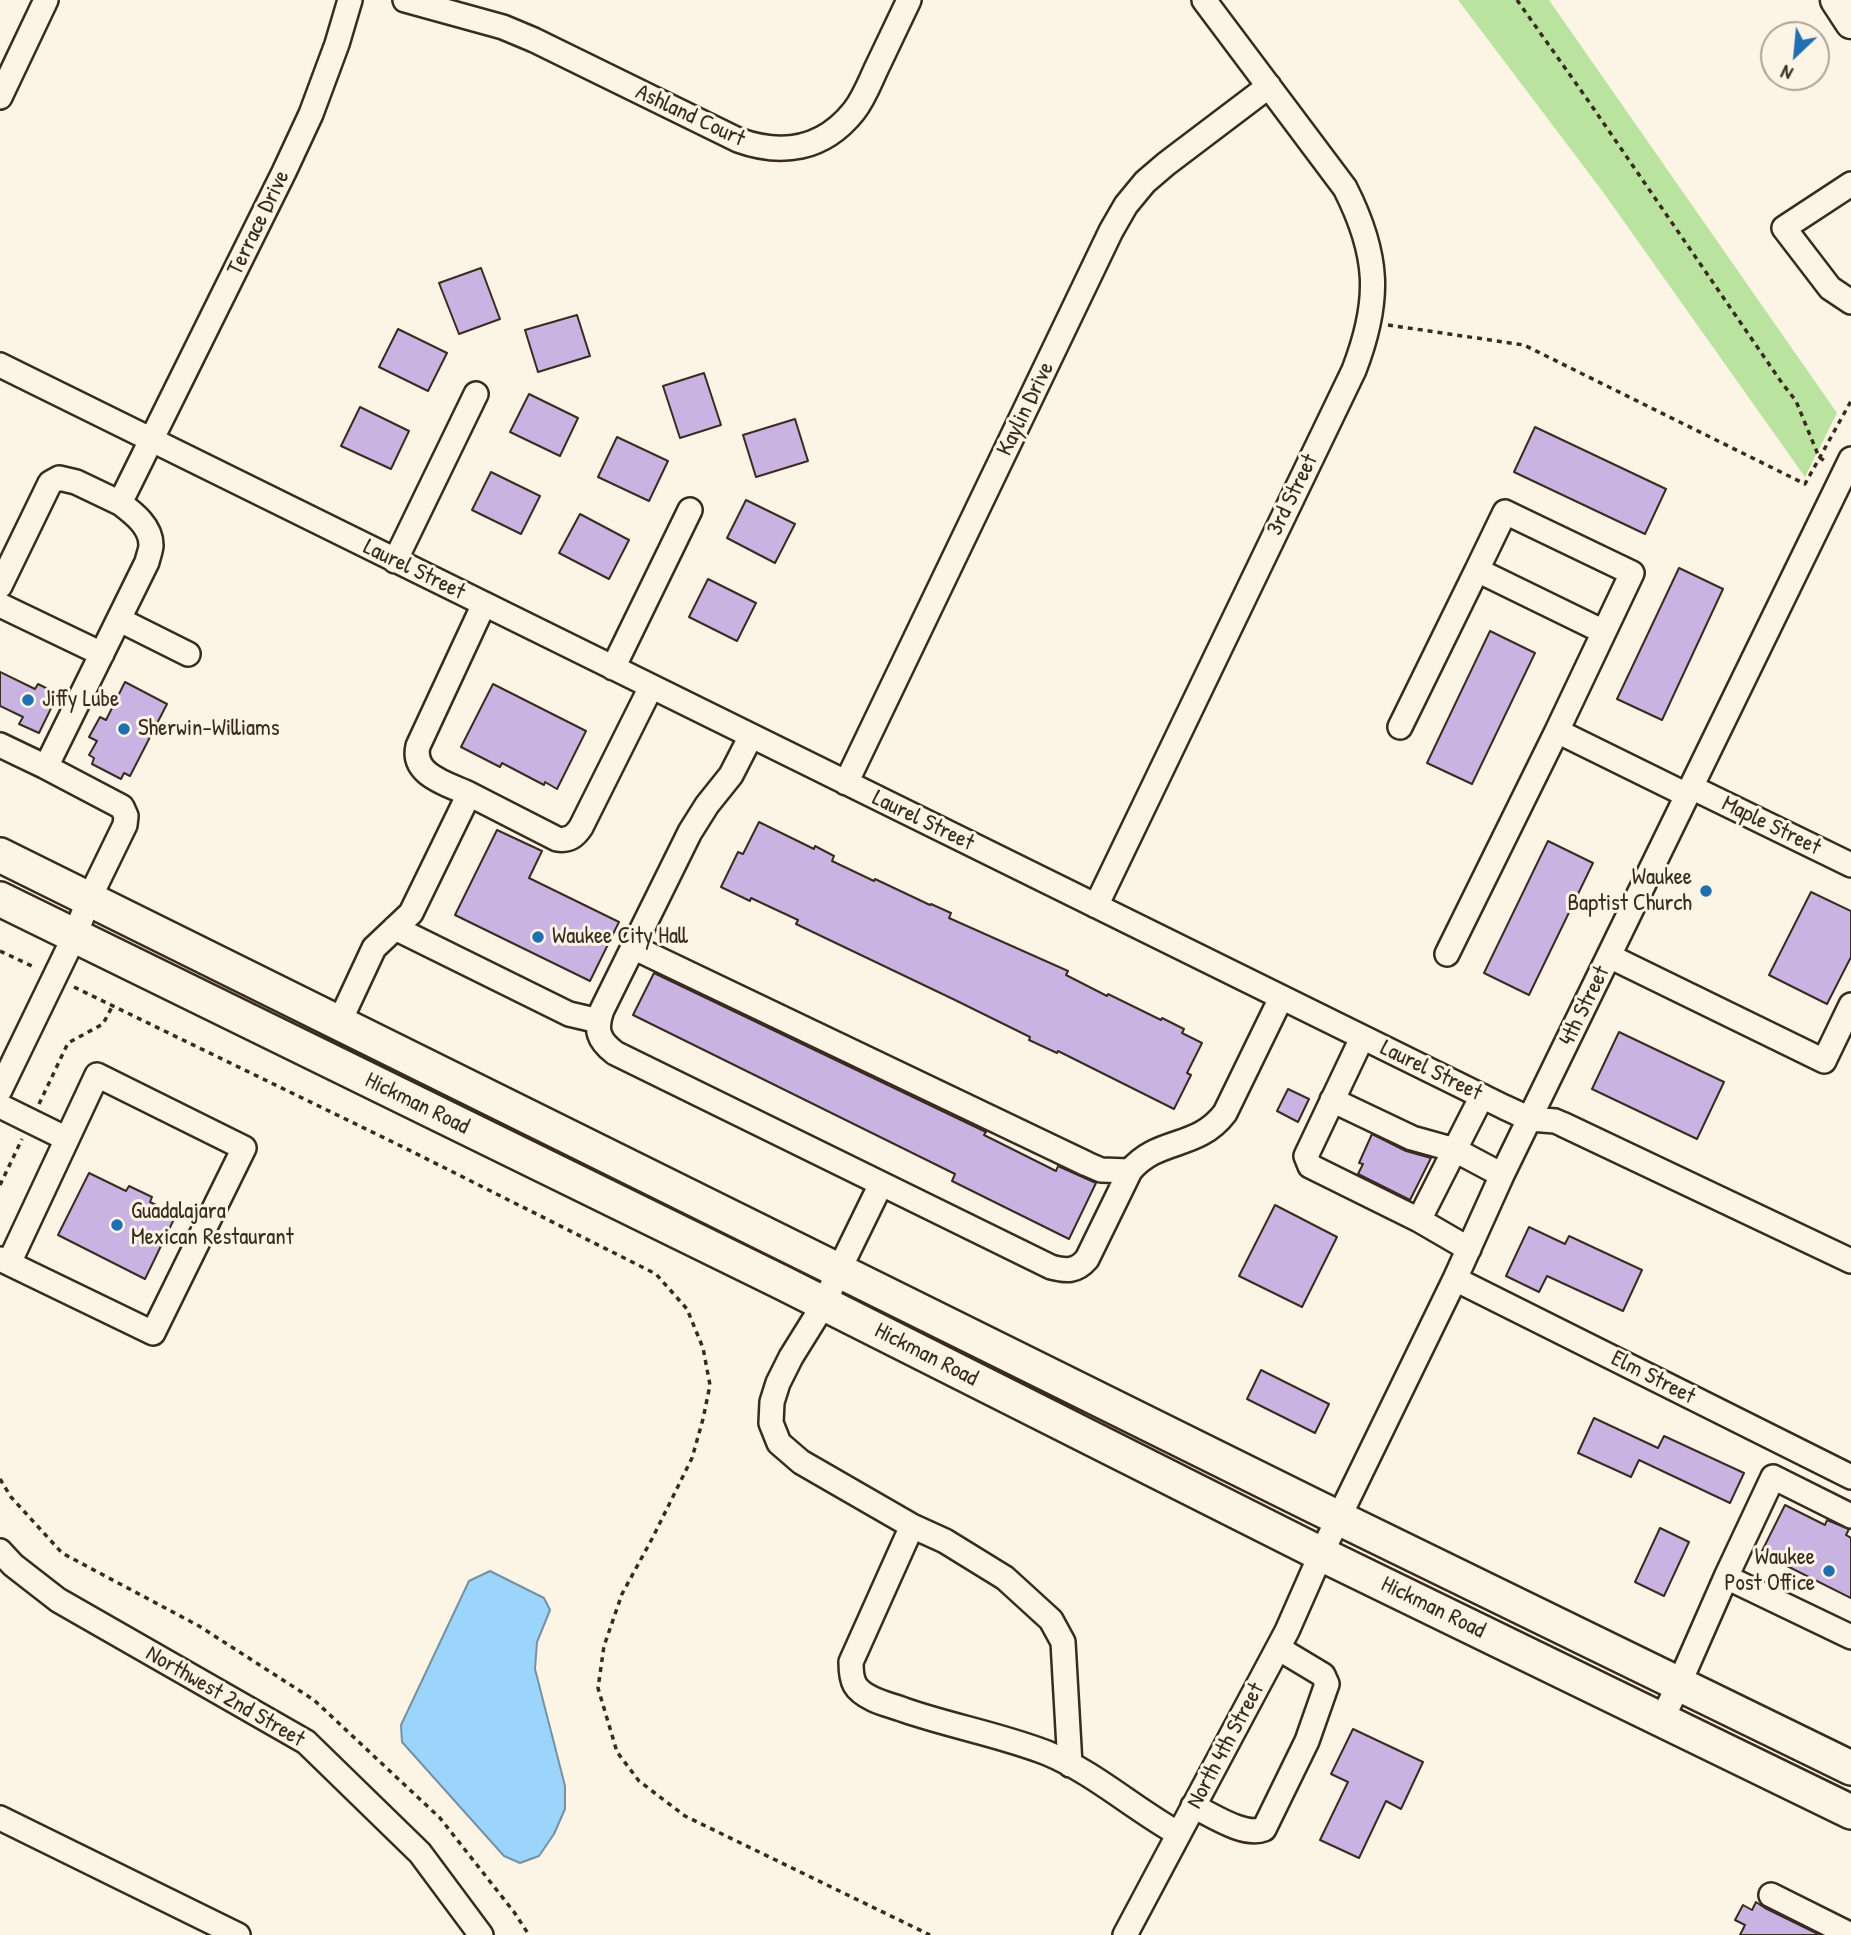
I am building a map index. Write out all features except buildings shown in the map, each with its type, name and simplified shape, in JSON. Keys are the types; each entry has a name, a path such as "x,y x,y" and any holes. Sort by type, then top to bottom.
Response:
{"highway":[{"name":"Hickman Road","path":"0,855 1851,1768"},
{"name":"Hickman Road","path":"0,899 824,1304 1321,1554 1851,1812"}],"main road":[{"path":"1836,0 1851,23"}],"street":[{"path":"0,97 46,0"},
{"name":"Terrace Drive","path":"120,503 311,114 350,0"},
{"name":"Ashland Court","path":"405,0 503,27 738,140 757,147 778,150 797,148 819,141 839,128 855,110 909,0"},
{"name":"3rd Street","path":"1096,906 1354,370 1365,341 1372,310 1373,276 1369,247 1360,217 1345,188 1204,0"},
{"name":"Kaylin Drive","path":"846,783 1105,243 1126,205 1145,182 1166,164 1269,86"},
{"path":"1851,184 1784,228 1830,288 1851,302"},
{"name":"Laurel Street","path":"0,365 1362,1038 1530,1119 1562,1124 1851,1261"},
{"path":"395,561 476,394"},
{"name":"4th Street","path":"1321,1554 1847,467"},
{"path":"0,586 50,483 59,478 76,482 120,503 145,526 151,544 146,562 46,767"},
{"path":"613,668 691,510"},
{"path":"1400,727 1505,512 1632,573 1447,954"},
{"path":"1476,570 1604,632"},
{"path":"485,604 418,746 416,754 419,765 426,773 557,839 572,838 581,827 651,687"},
{"path":"0,605 102,654"},
{"path":"120,620 188,654"},
{"name":"Maple Street","path":"1557,731 1851,865"},
{"path":"751,736 731,775 690,832 598,1021 599,1034 604,1044 615,1053 1051,1267 1073,1270 1087,1259 1130,1171 1138,1161 1152,1152 1190,1140 1217,1124 1282,998"},
{"path":"0,745 122,807 126,816 125,825 75,936 0,1090"},
{"path":"339,1023 374,948 411,913 469,794"},
{"path":"395,928 569,1014 598,1021"},
{"path":"633,947 1087,1164 1101,1170 1130,1171"},
{"path":"1609,956 1824,1061 1851,1005"},
{"path":"1362,1038 1306,1156 1310,1167 1419,1220 1469,1249"},
{"path":"97,1075 244,1148 153,1333 5,1261 97,1075"},
{"path":"1419,1220 1482,1096"},
{"path":"1332,1100 1412,1138 1455,1150 1503,1175"},
{"path":"0,1106 67,1139"},
{"path":"881,1184 824,1304 778,1383 772,1402 771,1423 779,1443 801,1462 912,1526 945,1541 1005,1578 1051,1620 1063,1642 1070,1765"},
{"name":"Elm Street","path":"1455,1279 1851,1477"},
{"path":"1662,1719 1773,1477 1851,1516"},
{"path":"912,1526 851,1662 851,1678 856,1688 873,1699 918,1715 1047,1753 1113,1790 1157,1822 1179,1834"},
{"name":"Northwest 2nd Street","path":"0,1551 13,1565 58,1600 306,1742 420,1853 481,1935"},
{"name":"North 4th Street","path":"1125,1935 1278,1648 1321,1554"},
{"path":"1726,1577 1851,1637"},
{"path":"1193,1806 1240,1829 1258,1832 1264,1829 1307,1741 1327,1684 1323,1675 1278,1648"},
{"path":"0,1818 211,1929 238,1935"},
{"path":"1771,1895 1851,1935"}],"path":[{"path":"1517,0 1796,401 1819,457 1847,467"},
{"path":"1369,322 1524,345 1805,484 1851,401"},
{"path":"0,951 417,1153 656,1273 687,1309 702,1348 710,1385 704,1419 692,1458 622,1594 604,1646 598,1688 617,1752 639,1780 685,1816 930,1935"},
{"path":"0,1185 68,1043 103,1024 113,1005"},
{"path":"0,1479 10,1497 62,1553 199,1626 314,1700 440,1818 514,1912 528,1935"}],"green space":[{"path":"1458,0 1549,0 1837,413 1805,477 1603,192"}],"water":[{"path":"490,1571 544,1598 550,1610 537,1642 535,1669 565,1786 565,1809 554,1834 539,1856 520,1863 504,1856 402,1742 401,1725 469,1581"}],"place":[{"name":"Jiffy Lube","path":"28,700"},
{"name":"Sherwin-Williams","path":"124,729"},
{"name":"Waukee Baptist Church","path":"1706,891"},
{"name":"Waukee City Hall","path":"538,937"},
{"name":"Guadalajara Mexican Restaurant","path":"117,1225"},
{"name":"Waukee Post Office","path":"1829,1571"}]}
